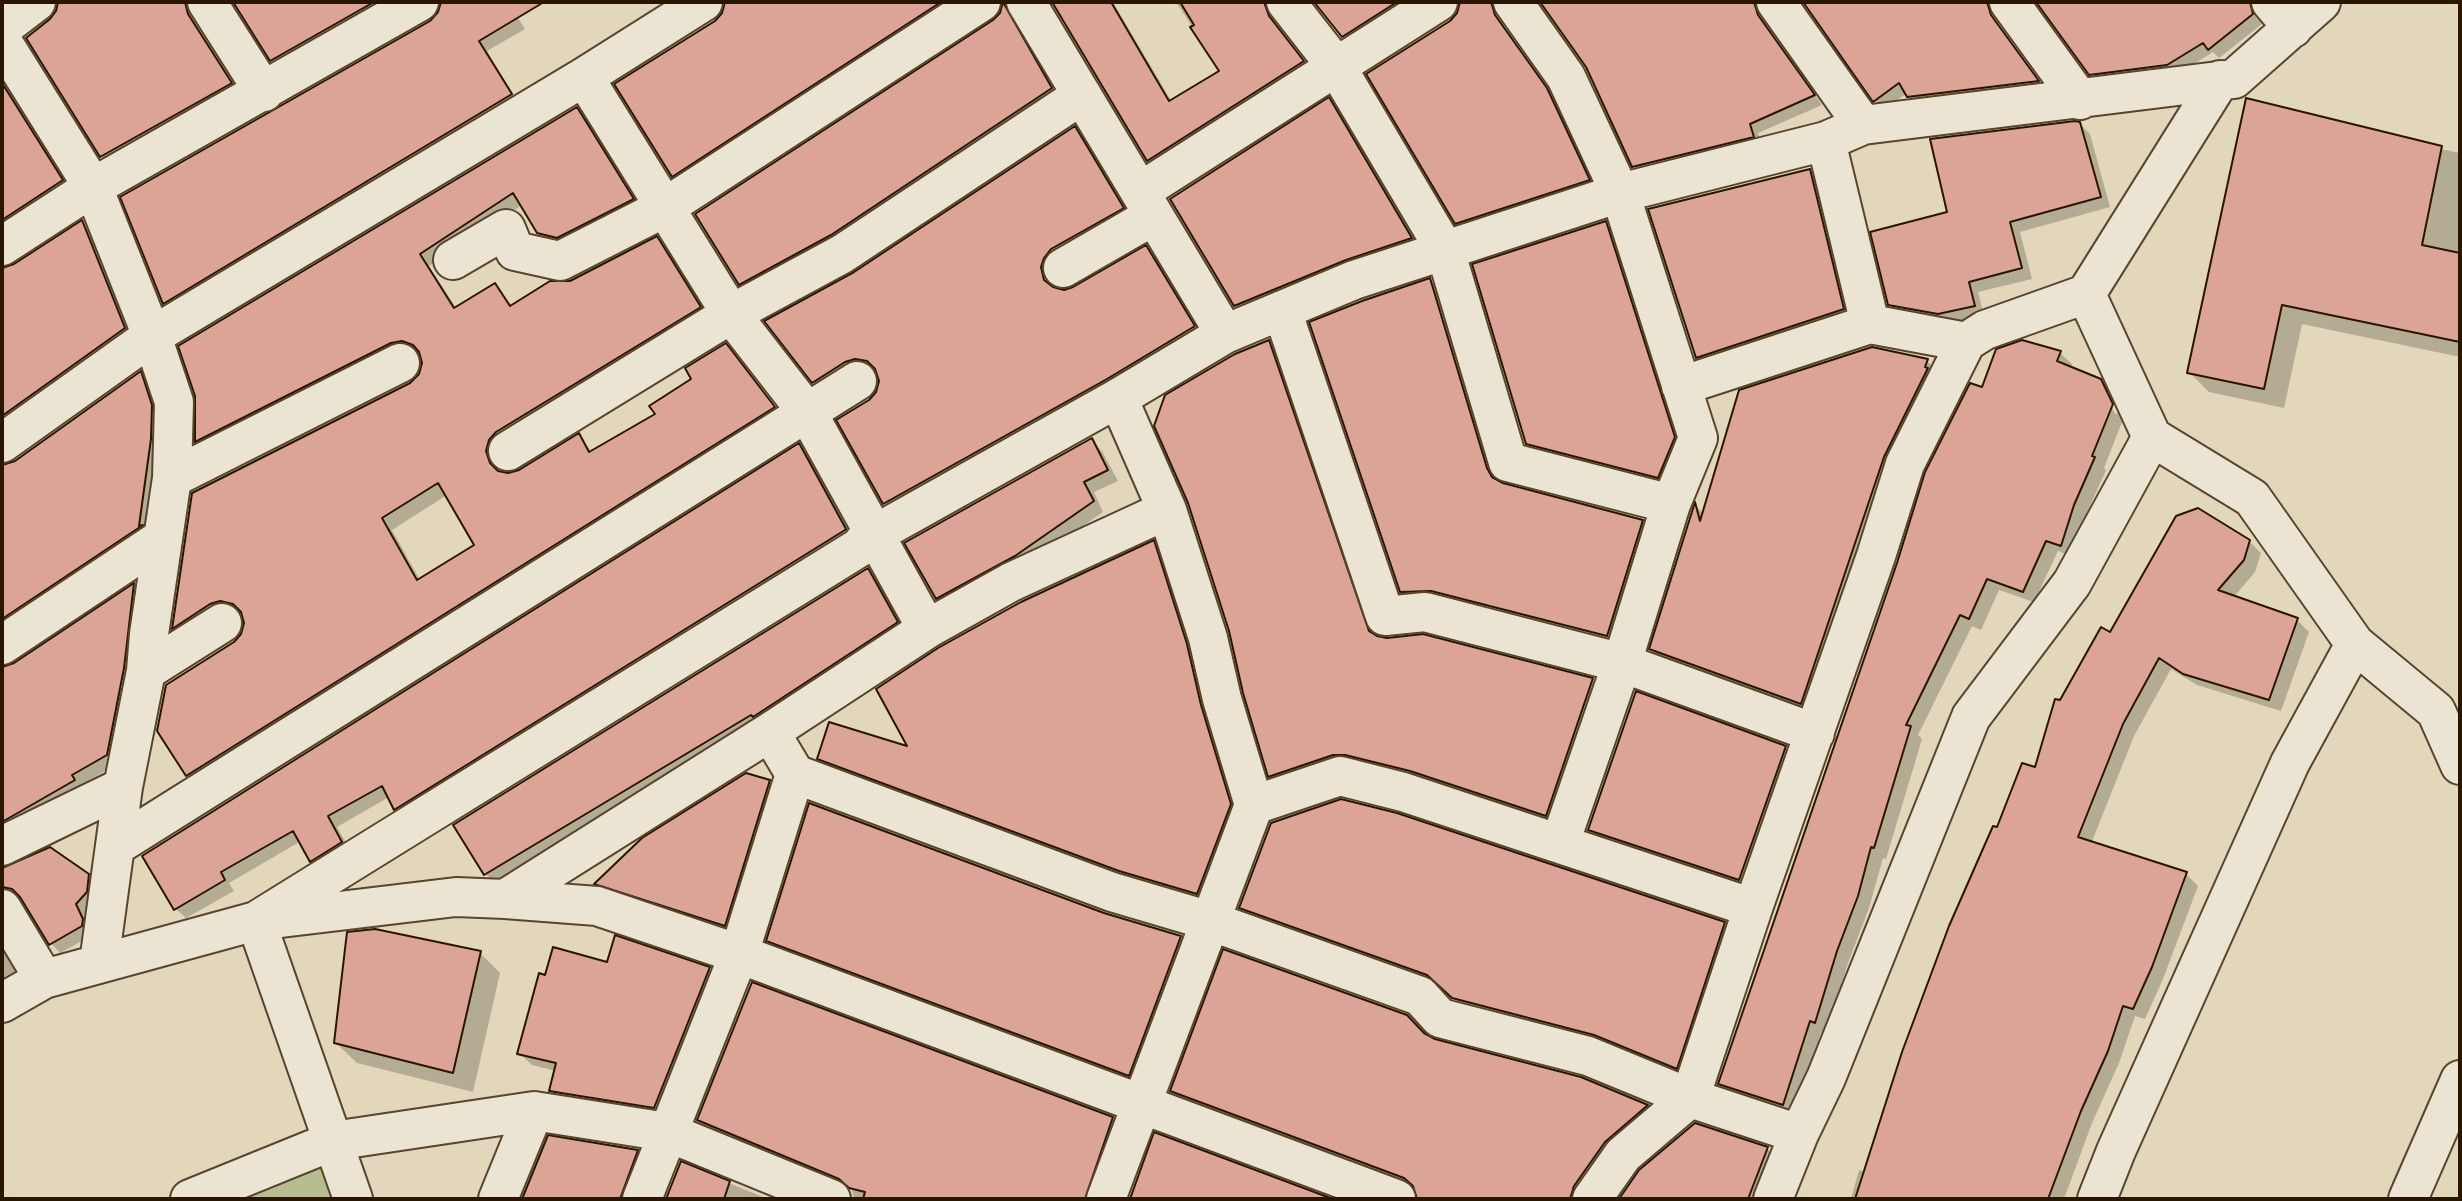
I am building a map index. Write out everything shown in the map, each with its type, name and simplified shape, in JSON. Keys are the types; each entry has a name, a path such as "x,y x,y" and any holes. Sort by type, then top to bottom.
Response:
{"street":[{"path":"2,28 36,2"},
{"path":"207,2 264,92"},
{"path":"2,246 93,187 419,2"},
{"path":"2,443 152,336 584,77 656,14 703,2"},
{"path":"453,260 506,229 515,251 560,261 664,208 981,2"},
{"path":"1026,2 1225,334"},
{"path":"1286,2 1336,66 1445,250 1508,462 1671,504"},
{"path":"1063,268 1336,66 1438,2"},
{"path":"1513,2 1566,77 1620,193 1698,438 1671,504 1622,663 1560,843"},
{"path":"1776,2 1863,125"},
{"path":"2009,2 2080,100"},
{"path":"256,921 847,555 875,534 1118,398 1225,334 1354,280 1445,250 1620,193 1826,141 1863,125 2234,79 2282,15 2321,2"},
{"path":"2,41 93,187 152,336 174,402 172,478 161,539 146,671 123,787 99,963"},
{"path":"584,77 731,314 807,412 927,629"},
{"path":"1592,1199 1623,1155 1690,1098 1905,464 1966,342 1985,330 2086,294 2220,80"},
{"path":"508,451 731,314 842,254 1082,95"},
{"path":"1826,141 1870,324"},
{"path":"2086,294 2152,437 2252,498 2355,644 2436,711 2460,765"},
{"path":"1282,310 1385,616 1425,612 1622,663 1815,733"},
{"path":"1681,386 1870,324 1966,342"},
{"path":"172,478 400,363"},
{"path":"116,846 857,381"},
{"path":"1106,1199 1254,805 1222,699 1208,638 1167,510 1118,398"},
{"path":"1773,1199 1826,1078 1971,717 2072,583 2152,437"},
{"path":"505,899 927,629 1011,582 1167,510"},
{"path":"2,645 161,539"},
{"path":"146,671 222,623"},
{"path":"2097,1199 2290,763 2355,644"},
{"path":"770,732 795,774 1112,892 1210,921 1420,996 1440,1018 1588,1056 1690,1098 1799,1134"},
{"path":"642,1199 739,954 795,774"},
{"path":"1254,805 1340,776 1403,792 1753,908"},
{"path":"2,846 123,787"},
{"path":"2,1003 44,979 256,921 456,897 597,906 739,954 1396,1199"},
{"path":"2,909 44,979"},
{"path":"256,921 353,1199"},
{"path":"2408,1199 2460,1080"},
{"path":"498,1199 534,1111"},
{"path":"190,1199 333,1141 534,1111 667,1132 831,1199"}],"green space":[{"path":"322,1155 337,1199 226,1199"}],"building":[{"path":"58,2 185,2 188,14 232,83 100,157 26,38 50,19"},
{"path":"233,2 374,2 270,61"},
{"path":"441,2 544,2 479,41 512,94 163,304 120,197 430,21 438,12"},
{"path":"725,2 941,2 672,177 614,84 715,21 722,13"},
{"path":"1003,2 1052,88 831,235 739,285 695,214 993,20 1000,13"},
{"path":"1052,2 1111,2 1169,101 1219,71 1190,27 1194,25 1180,2 1264,2 1269,16 1304,61 1147,161"},
{"path":"1314,2 1397,2 1342,37"},
{"path":"1460,2 1491,2 1495,15 1547,88 1590,180 1455,224 1366,74 1450,21 1457,13"},
{"path":"1540,2 1754,2 1758,15 1815,95 1750,124 1754,137 1632,167 1586,67"},
{"path":"1803,2 1987,2 1991,15 2039,81 1907,97 1899,83 1873,102"},
{"path":"2036,2 2250,2 2253,14 2208,50 2203,43 2167,65 2089,75"},
{"path":"2,83 63,180 2,220"},
{"path":"1329,97 1412,238 1346,260 1234,306 1170,199"},
{"path":"2246,98 2442,146 2422,245 2460,253 2460,342 2282,305 2264,389 2187,373"},
{"path":"577,107 634,199 557,238 537,233 513,193 420,254 454,308 495,283 510,306 550,281 570,281 657,236 701,307 496,432 489,440 486,451 490,463 498,471 508,473 519,470 579,433 589,452 655,414 649,406 691,379 685,368 726,343 775,407 186,776 157,731 166,685 234,642 241,634 244,623 241,612 233,604 220,601 210,604 172,629 192,493 410,383 419,374 422,363 413,345 402,341 391,343 195,442 195,396 178,346","holes":["438,483 474,545 417,580 382,518"]},
{"path":"2080,122 2101,197 2010,222 2022,268 1969,282 1975,306 1938,314 1888,305 1870,232 1947,212 1930,139"},
{"path":"1075,126 1124,208 1051,249 1041,267 1044,280 1064,290 1073,287 1146,245 1195,326 1107,379 883,504 836,420 869,400 876,392 879,381 875,369 867,361 855,359 812,383 764,321 854,272"},
{"path":"1810,169 1844,309 1696,358 1648,209"},
{"path":"82,220 125,328 2,416 2,268 14,264"},
{"path":"1606,221 1675,437 1658,478 1526,444 1472,264"},
{"path":"1430,278 1492,477 1503,483 1643,520 1607,636 1431,591 1400,592 1309,322"},
{"path":"1269,340 1369,631 1387,638 1423,634 1593,678 1546,816 1410,771 1345,755 1333,755 1268,777 1243,693 1229,631 1188,503 1154,426 1165,395 1235,354"},
{"path":"2022,340 2061,351 2057,361 2101,379 2113,404 2061,546 2046,541 2023,592 1987,579 1969,619 1960,615 1906,725 1911,726 1874,848 1871,847 1858,896 1815,1023 1810,1021 1783,1105 1718,1084 1897,563 1925,472 1970,383 1982,387 1996,349"},
{"path":"1872,347 1928,359 1925,367 1928,368 1884,457 1801,704 1649,649 1695,502 1700,521 1739,390"},
{"path":"141,371 152,405 151,439 139,526 143,525 2,619 2,465 15,461"},
{"path":"1092,438 1108,470 1084,482 1094,501 1015,556 936,599 904,543"},
{"path":"799,443 845,530 394,810 382,786 328,816 342,842 310,862 293,831 221,872 225,880 174,910 142,856"},
{"path":"2198,508 2250,540 2244,560 2218,590 2298,618 2269,700 2183,674 2159,658 2123,724 2078,837 2187,872 2133,1009 2123,1006 2048,1199 1855,1199 1902,1052 1949,926 1993,826 1997,827 2022,763 2035,767 2055,699 2060,700 2101,627 2110,632 2176,516"},
{"path":"1154,540 1187,644 1201,705 1231,804 1197,894 1119,871 817,759 829,722 907,746 876,689 938,648 1021,602"},
{"path":"868,568 898,622 753,717 751,715 484,875 453,825"},
{"path":"134,583 124,668 107,755 72,775 75,780 2,822 2,667 14,663"},
{"path":"1636,691 1786,746 1739,880 1588,830"},
{"path":"746,773 770,780 725,926 594,884 642,838"},
{"path":"1341,799 1397,813 1725,922 1677,1069 1594,1035 1452,998 1427,975 1239,908 1271,823"},
{"path":"809,803 1104,913 1181,936 1129,1076 766,941"},
{"path":"50,847 89,874 87,892 76,904 83,919 82,926 49,945 20,897 12,889 2,887 2,868"},
{"path":"375,929 481,951 453,1073 334,1043 347,932"},
{"path":"615,935 710,967 654,1108 549,1091 556,1063 517,1054 539,973 545,975 553,947 607,962"},
{"path":"1223,949 1407,1015 1424,1033 1435,1039 1581,1077 1648,1105 1605,1142 1574,1186 1570,1199 1417,1199 1413,1186 1404,1178 1170,1091"},
{"path":"752,982 1113,1117 1085,1199 863,1199 865,1192 849,1188 839,1179 697,1120"},
{"path":"1695,1123 1768,1147 1748,1199 1619,1199 1639,1170"},
{"path":"1154,1132 1333,1199 1130,1199"},
{"path":"548,1135 638,1150 620,1199 522,1199"},
{"path":"681,1161 730,1181 724,1199 666,1199"}]}
